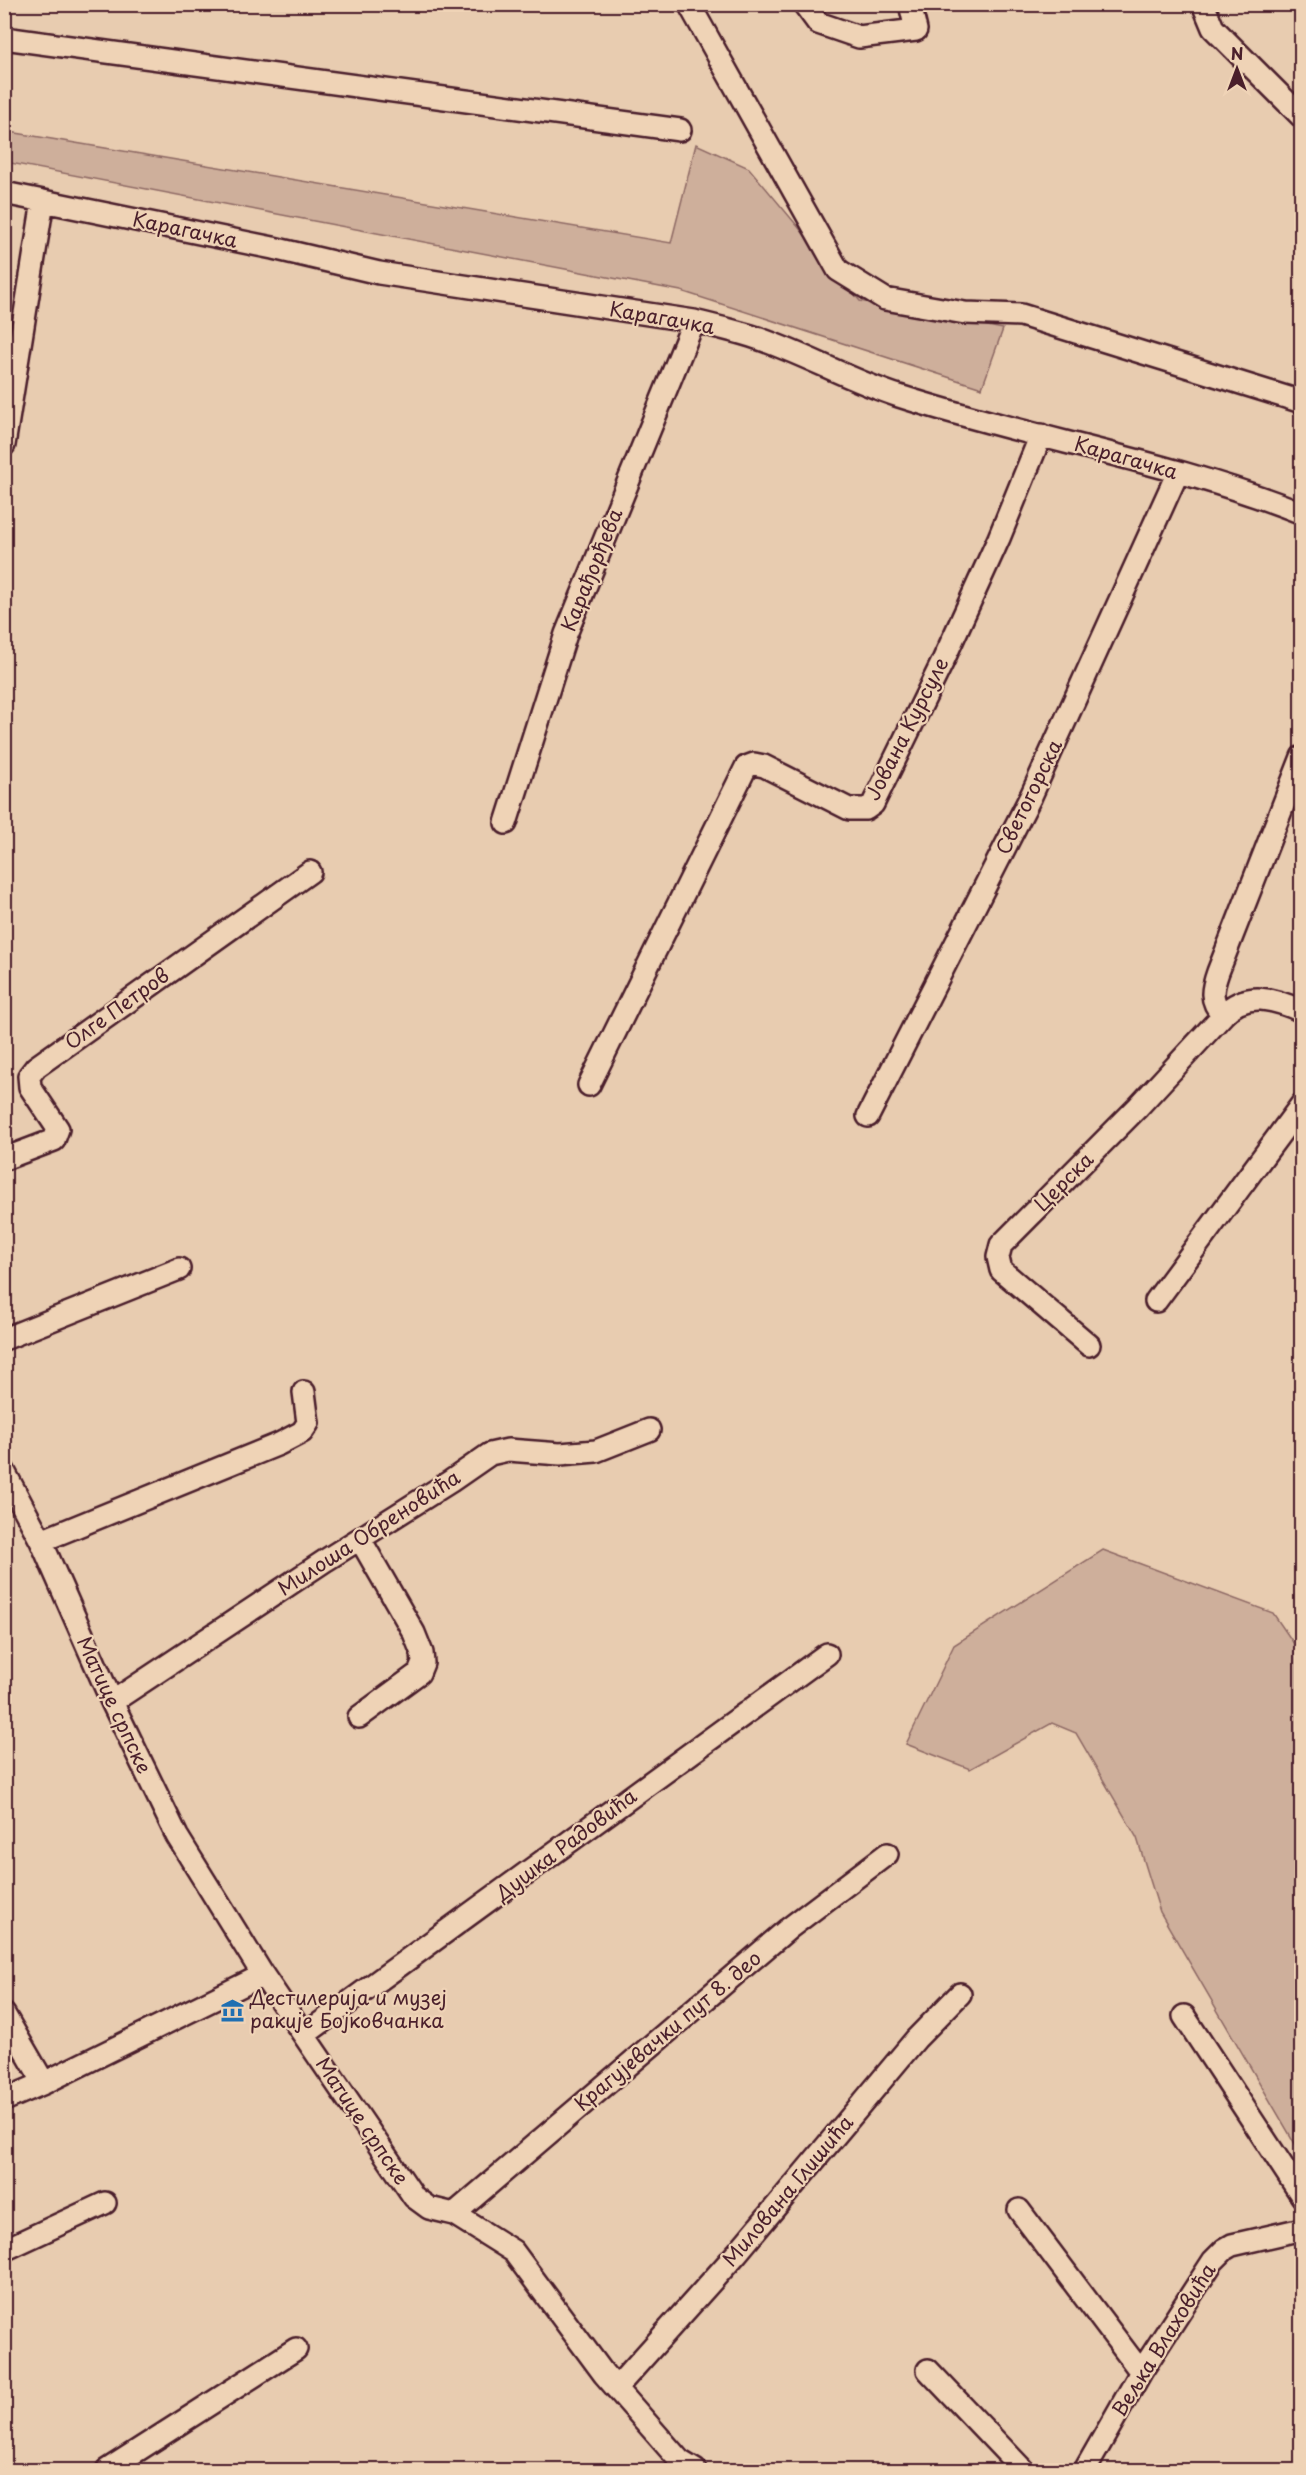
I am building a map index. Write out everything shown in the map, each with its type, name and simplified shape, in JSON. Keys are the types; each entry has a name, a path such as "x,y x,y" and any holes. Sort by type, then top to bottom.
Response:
{"street":[{"path":"689,4 838,270 885,299 965,313 1021,315 1302,402"},
{"path":"804,4 818,23 859,37 916,30 910,4"},
{"path":"1203,4 1214,28 1302,117"},
{"path":"4,38 680,130"},
{"name":"Карагачка","path":"4,193 273,248 379,273 694,321 753,336 896,396 1178,472 1302,513"},
{"path":"4,445 43,201"},
{"name":"Карађорђева","path":"506,823 566,634 694,321"},
{"name":"Јована Курсуле","path":"589,1085 746,767 754,764 764,766 849,809 866,810 873,804 985,569 1041,435"},
{"name":"Светогорска","path":"868,1116 1031,796 1178,472"},
{"path":"1223,1015 1215,1006 1212,997 1218,972 1302,757"},
{"name":"Олге Петров","path":"4,1159 54,1140 58,1129 30,1087 29,1076 36,1067 310,872"},
{"name":"Церска","path":"1089,1345 1001,1270 998,1257 1001,1245 1236,1004 1258,998 1277,1000 1302,1011"},
{"path":"1156,1301 1302,1104"},
{"path":"4,1339 179,1269"},
{"path":"41,1541 279,1444 302,1432 308,1423 303,1392"},
{"name":"Милоша Обреновића","path":"112,1702 498,1451 560,1454 596,1451 649,1430"},
{"name":"Матице српске","path":"4,1471 41,1541 112,1702 177,1836 263,1975 414,2197 429,2208 454,2214 513,2251 616,2388 680,2461 695,2470"},
{"path":"359,1717 419,1673 423,1663 422,1653 414,1633 360,1539"},
{"name":"Душка Радовића","path":"304,2035 827,1654"},
{"name":"Крагујевачки пут 8. део","path":"454,2214 788,1929 887,1854"},
{"path":"4,2100 44,2083 263,1975"},
{"name":"Милована Глишића","path":"616,2388 737,2253 916,2039 960,1994"},
{"path":"4,2014 44,2083"},
{"path":"1184,2016 1302,2196"},
{"path":"4,2250 105,2203"},
{"path":"1018,2210 1141,2372"},
{"name":"Вељка Влаховића","path":"1085,2470 1141,2372 1197,2283 1225,2249 1302,2229"},
{"path":"107,2470 297,2349"},
{"path":"928,2370 1023,2470"}],"shaded area":[{"path":"4,131 671,243 696,144 749,168 860,301 1003,329 982,388 681,291 5,162"},
{"path":"1103,1550 1273,1613 1301,1654 1301,2154 1160,1912 1137,1838 1076,1733 1052,1723 970,1769 906,1744 954,1645"}],"place":[{"name":"Дестилерија и музеј ракије Бојковчанка","path":"232,2010"}]}
